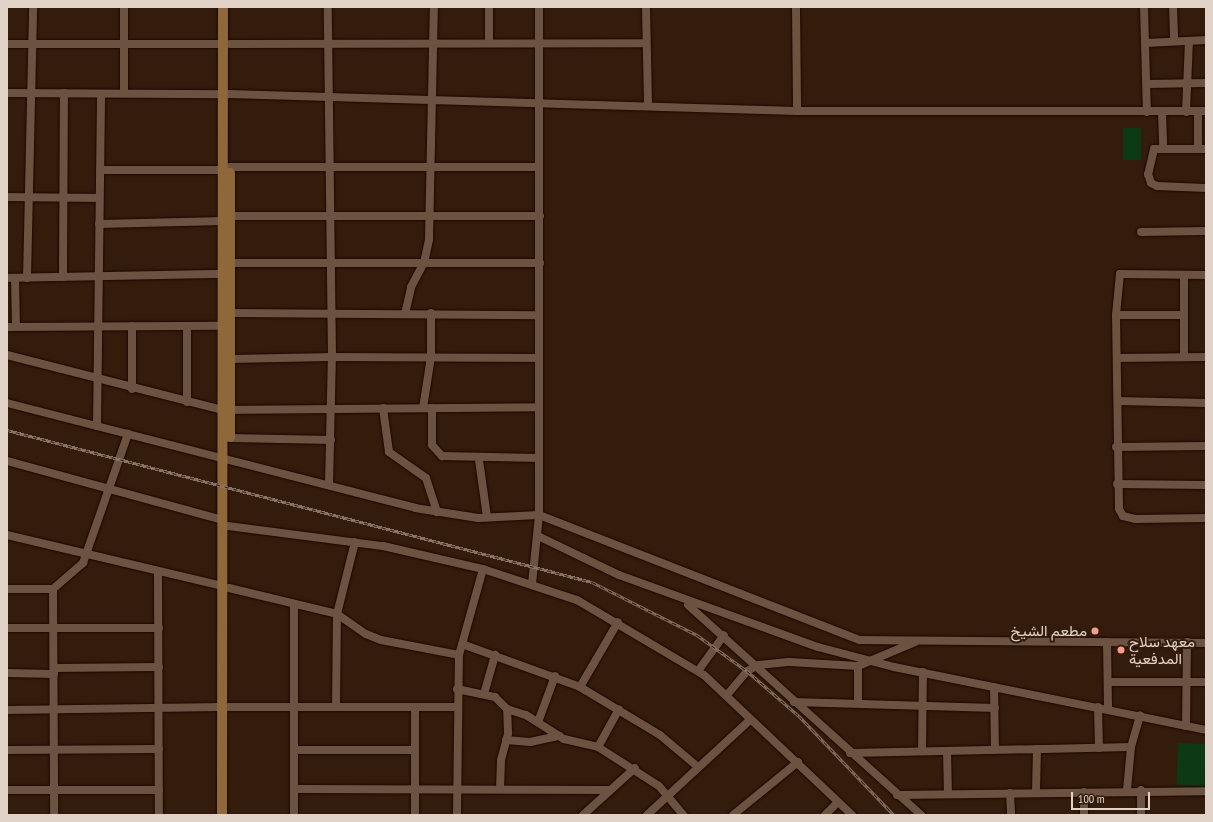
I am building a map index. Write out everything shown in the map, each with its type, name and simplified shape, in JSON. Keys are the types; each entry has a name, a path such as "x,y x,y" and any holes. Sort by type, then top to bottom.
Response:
{"main road":[{"path":"223,7 226,44 226,168 231,312 227,410 225,523 226,707 229,815"},
{"path":"226,44 229,7"},
{"path":"226,461 230,438 227,410 223,326 227,218"},
{"path":"222,815 226,707"}],"street":[{"path":"27,278 33,7"},
{"path":"124,7 124,94"},
{"path":"328,7 330,44 330,315 333,408 329,484"},
{"path":"405,314 415,276 424,263 430,216 431,100 434,7"},
{"path":"489,7 489,43"},
{"path":"532,584 539,515 539,7"},
{"path":"646,7 648,106"},
{"path":"796,7 797,111"},
{"path":"1144,7 1147,112"},
{"path":"1173,7 1174,42"},
{"path":"1146,42 1206,40"},
{"path":"1186,112 1189,41"},
{"path":"7,44 646,43"},
{"path":"1147,84 1206,83"},
{"path":"7,93 226,94 797,111 1202,111 1202,148 1163,147 1154,149 1150,156 1151,183 1157,186 1206,188"},
{"path":"63,277 64,93"},
{"path":"97,426 101,94"},
{"path":"1162,112 1163,147"},
{"path":"100,170 539,167"},
{"path":"7,197 99,198"},
{"path":"99,224 329,215 540,216"},
{"path":"1140,232 1206,231"},
{"path":"230,263 540,263"},
{"path":"223,326 11,326 11,278 224,274"},
{"path":"1206,275 1120,274 1116,315 1118,401 1116,447 1119,509 1124,516 1206,518"},
{"path":"1184,275 1184,357"},
{"path":"231,312 330,315 430,313 539,315"},
{"path":"423,408 431,357 430,313"},
{"path":"1116,315 1184,315"},
{"path":"132,326 132,389"},
{"path":"187,326 187,402"},
{"path":"7,355 98,381 227,410 538,407"},
{"path":"230,359 332,357 539,358"},
{"path":"1117,358 1206,357"},
{"path":"1118,401 1206,403"},
{"path":"7,403 226,461 329,484 437,512 487,517 539,515 838,634 860,640 1206,643"},
{"path":"383,408 389,452 426,478 437,512"},
{"path":"432,408 432,441 436,452 446,458 479,460 539,458"},
{"path":"7,589 53,588 87,557 107,487 128,434"},
{"path":"230,438 331,440"},
{"path":"1116,447 1206,446"},
{"path":"479,460 487,517"},
{"path":"7,461 107,487 225,523 355,542 483,569 578,600 618,622 698,671 727,695 750,720 798,762 852,815"},
{"path":"1117,484 1206,485"},
{"path":"7,535 87,557 225,587 337,614 366,634 381,640 459,655"},
{"path":"538,536 683,600 780,635 870,661 1140,715 1206,730"},
{"path":"336,707 337,614 355,542"},
{"path":"457,815 457,689 459,655 483,569"},
{"path":"158,572 159,815"},
{"path":"53,588 55,750 54,815"},
{"path":"683,600 759,665 794,702 921,815"},
{"path":"294,604 296,707 294,815"},
{"path":"580,687 618,622"},
{"path":"7,628 159,628"},
{"path":"698,671 724,635"},
{"path":"727,695 747,671 759,665 790,662 858,666 916,641"},
{"path":"1107,642 1108,709"},
{"path":"1186,726 1187,642"},
{"path":"462,644 555,676 580,687 619,709 660,735 698,767"},
{"path":"484,694 495,655"},
{"path":"858,666 858,702"},
{"path":"7,673 159,667"},
{"path":"922,751 923,672"},
{"path":"538,722 555,676"},
{"path":"1108,682 1206,682"},
{"path":"994,687 996,749"},
{"path":"457,689 495,697 507,709 538,722 558,736 598,748 635,768 668,796 684,815"},
{"path":"794,702 858,702 922,707 994,708"},
{"path":"7,710 226,707 458,708"},
{"path":"415,707 415,815"},
{"path":"1098,707 1099,748"},
{"path":"500,789 506,740 507,709"},
{"path":"598,748 619,709"},
{"path":"1127,790 1131,747 1140,715"},
{"path":"647,815 750,720"},
{"path":"506,740 530,742 558,736"},
{"path":"850,753 1131,747"},
{"path":"7,750 159,749"},
{"path":"1036,792 1037,749"},
{"path":"295,750 414,750"},
{"path":"947,751 948,794"},
{"path":"733,815 798,762"},
{"path":"583,815 635,768"},
{"path":"295,789 456,788 609,790"},
{"path":"7,790 160,790"},
{"path":"897,795 1127,790 1206,791"},
{"path":"1141,790 1141,815"},
{"path":"1010,792 1011,815"},
{"path":"1084,792 1084,815"},
{"path":"825,815 838,802"}],"green space":[{"path":"1123,128 1141,128 1141,160 1123,160"},
{"path":"1178,743 1206,744 1205,786 1177,785"}],"railway":[{"path":"7,430 592,582 697,635 747,671 799,716 894,815"}],"place":[{"name":"مطعم الشيخ","path":"1095,631"},
{"name":"معهد سلاح المدفعية","path":"1121,650"}]}
